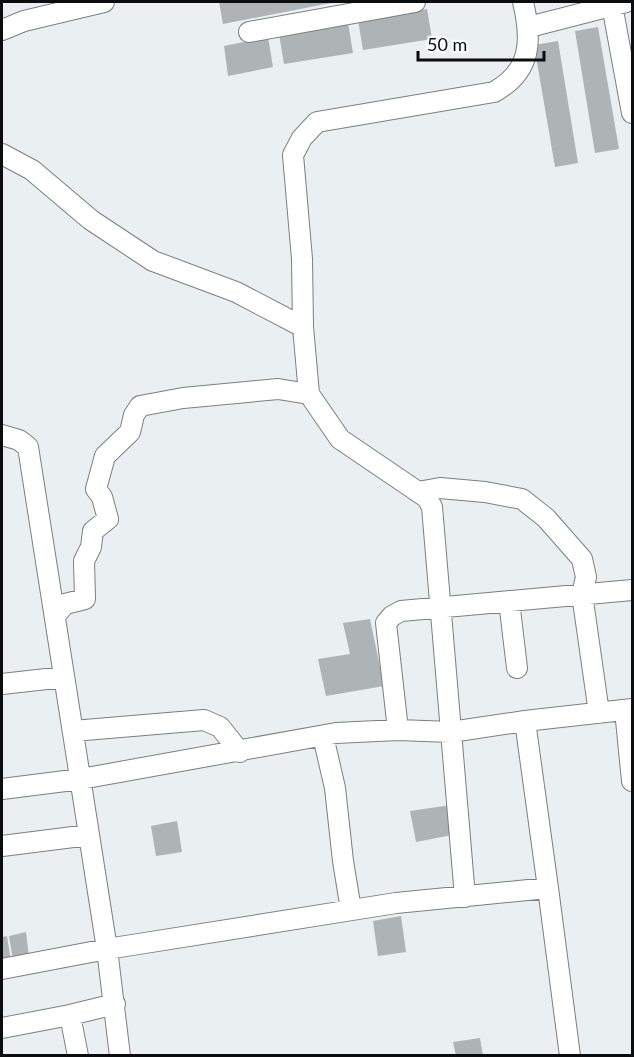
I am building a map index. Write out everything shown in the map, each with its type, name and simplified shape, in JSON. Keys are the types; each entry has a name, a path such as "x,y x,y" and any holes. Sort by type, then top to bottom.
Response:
{"street":[{"path":"2,30 24,21 104,2"},
{"path":"249,32 415,2"},
{"path":"465,897 432,507 427,498 340,439 309,394 303,327 302,259 293,154 302,138 317,122 494,92 506,86 526,60 529,27 523,2"},
{"path":"529,27 619,3 633,113"},
{"path":"2,154 32,170 91,220 153,261 236,292 303,327"},
{"path":"55,616 65,604 86,599 84,561 92,547 93,531 108,519 102,497 96,489 105,456 130,432 134,415 140,406 183,398 278,389 309,394"},
{"path":"2,435 19,440 28,447 107,949 120,1056"},
{"path":"418,492 440,488 485,492 522,499 546,518 582,559 586,577 582,594 599,713"},
{"path":"398,730 386,623 401,610 633,590"},
{"path":"509,601 517,668"},
{"path":"2,684 64,677"},
{"path":"2,789 81,779 323,736 398,730 451,732 629,709 633,781"},
{"path":"73,731 204,720 220,727 240,752"},
{"path":"525,721 570,1056"},
{"path":"323,736 335,788 351,910"},
{"path":"2,846 89,835"},
{"path":"2,969 107,949 396,903 548,888"},
{"path":"2,1028 115,1004"},
{"path":"70,1015 78,1056"}],"building":[{"path":"219,2 331,2 331,3 223,24"},
{"path":"427,9 432,39 363,50 358,20"},
{"path":"348,23 353,53 284,64 279,34"},
{"path":"598,27 619,149 595,153 575,31"},
{"path":"268,37 273,67 228,76 224,46"},
{"path":"558,41 578,163 555,167 534,45"},
{"path":"370,619 384,686 326,696 318,659 350,654 343,623"},
{"path":"451,805 457,834 416,842 410,811"},
{"path":"177,821 182,852 156,856 151,826"},
{"path":"401,916 406,952 378,956 373,921"},
{"path":"26,932 29,957 13,960 9,936"},
{"path":"7,936 11,961 2,963 2,937"},
{"path":"480,1038 483,1056 456,1056 453,1042"}]}
